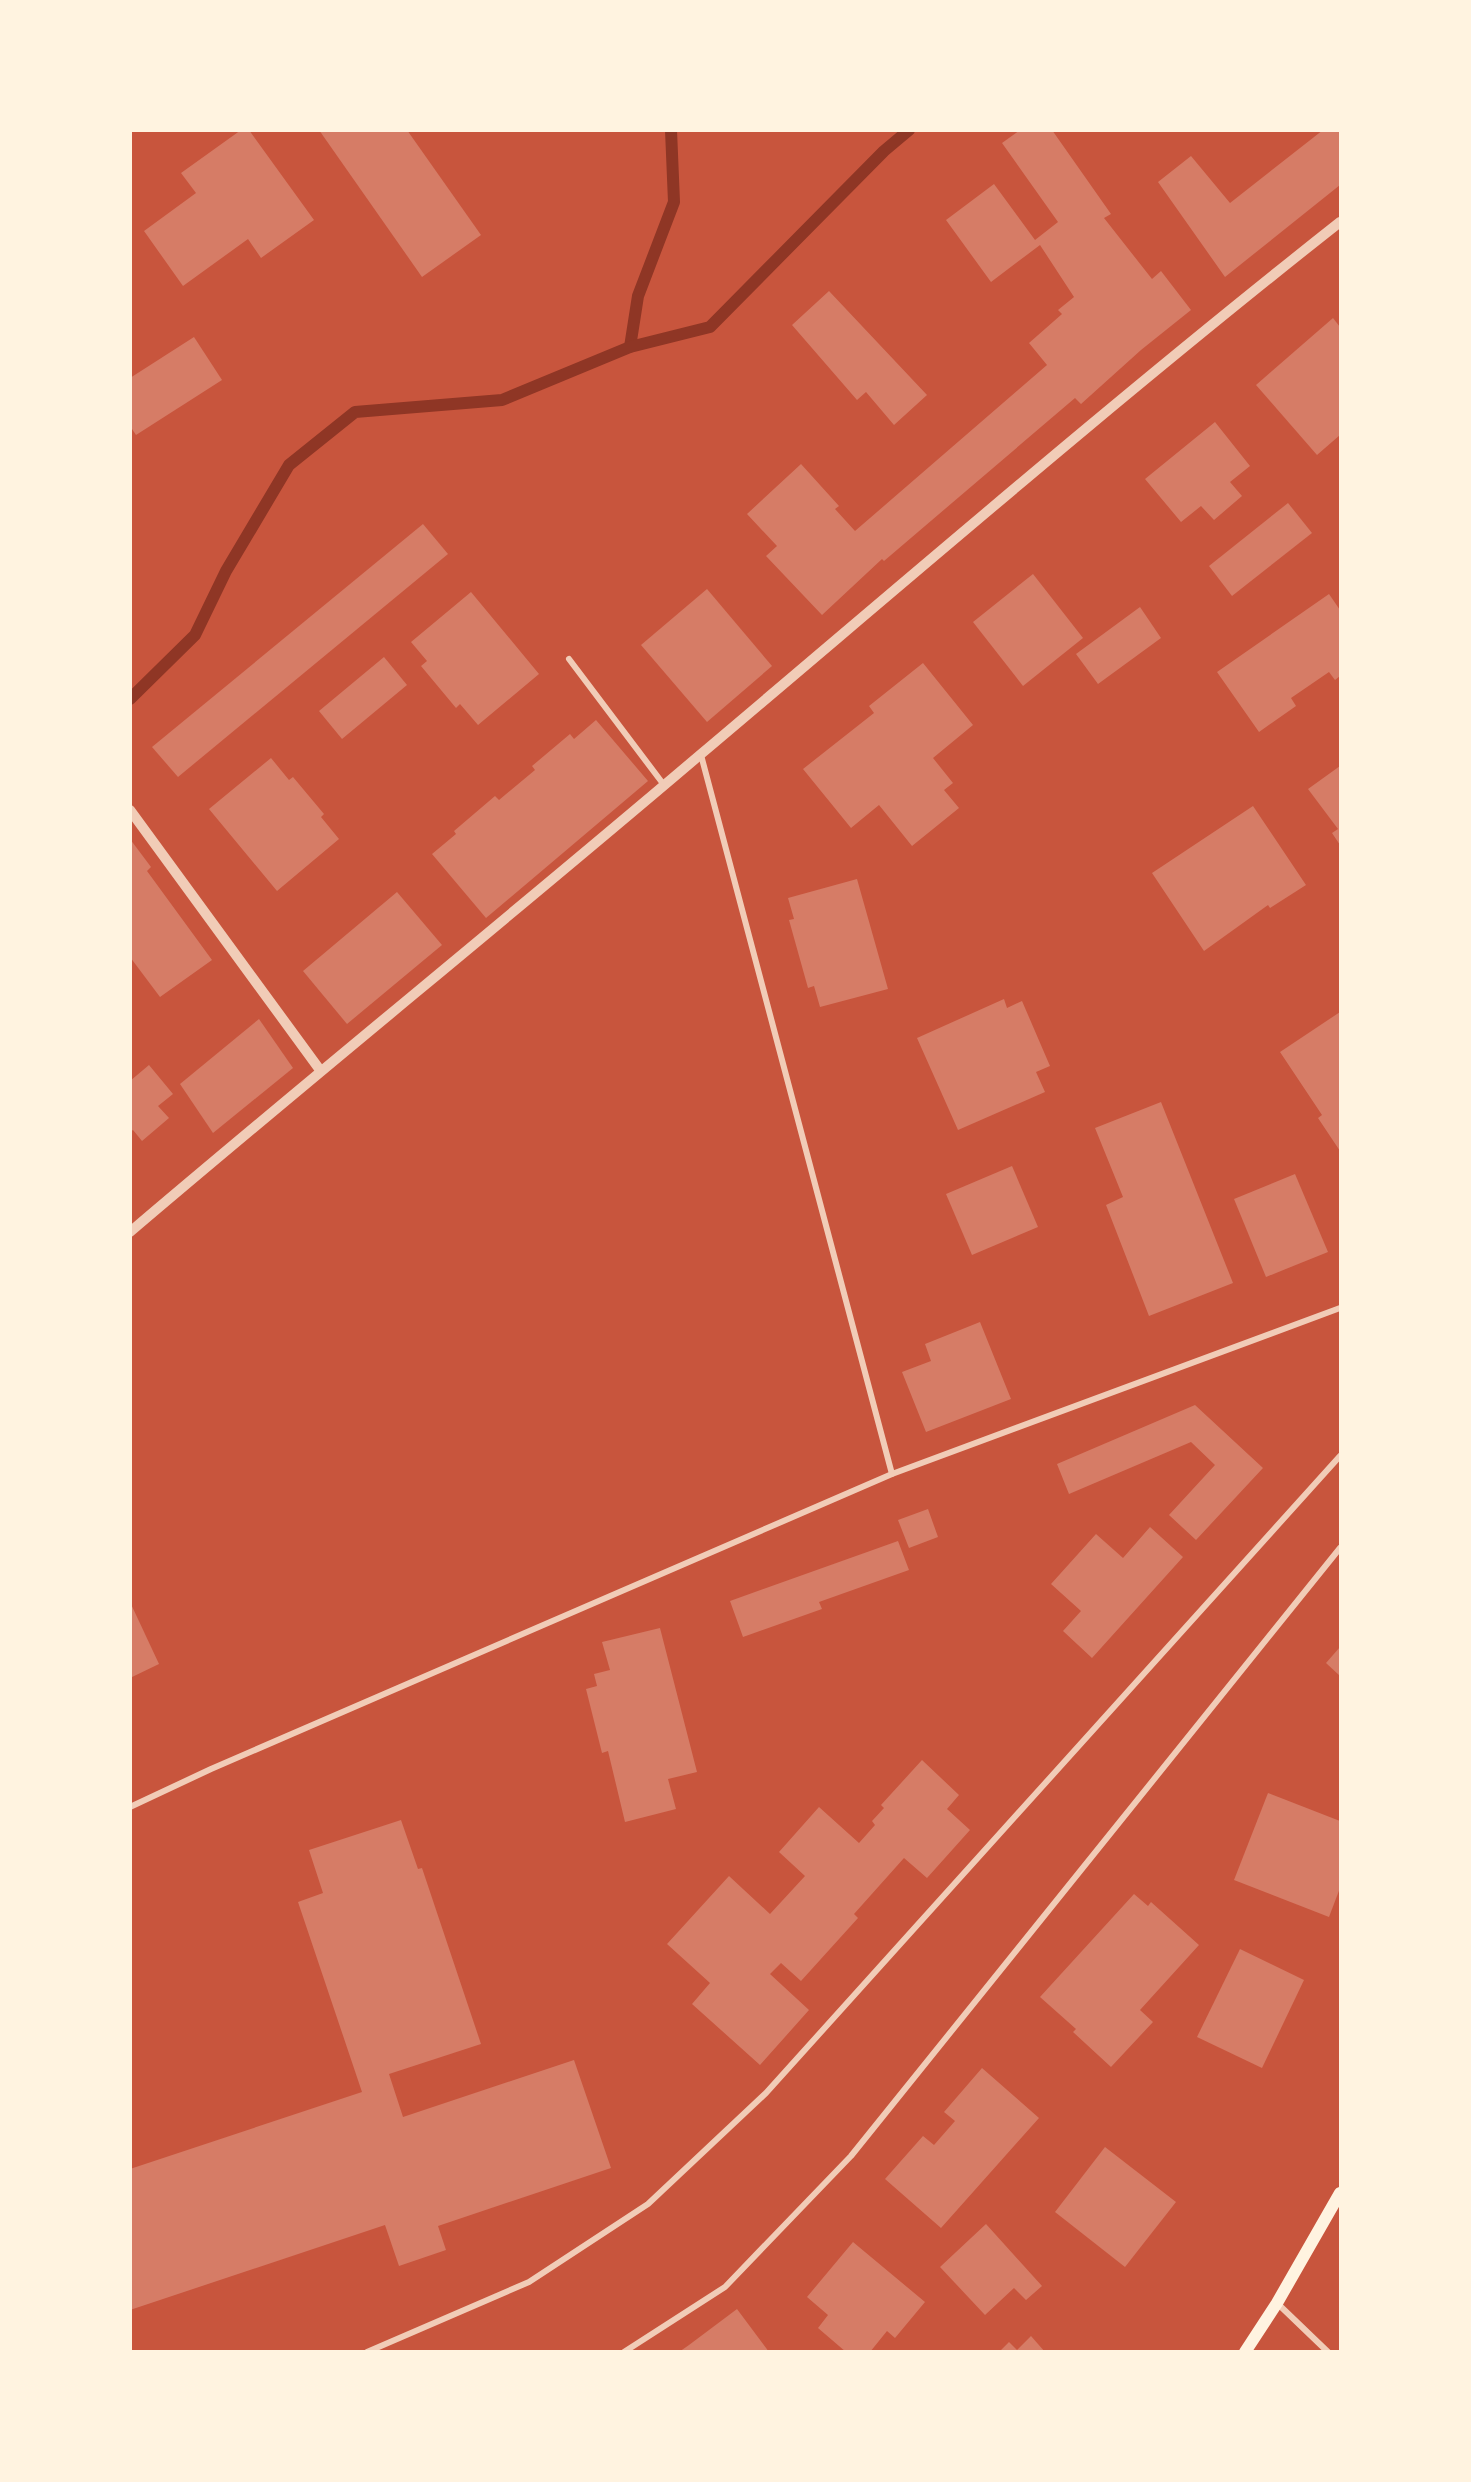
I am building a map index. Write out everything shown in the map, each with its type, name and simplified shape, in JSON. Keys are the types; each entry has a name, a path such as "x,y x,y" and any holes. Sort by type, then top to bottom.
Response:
{"main road":[{"path":"1245,2352 1277,2303 1341,2193"}],"street":[{"path":"130,1232 320,1070 701,755 1176,352 1341,222"},
{"path":"569,659 664,785"},
{"path":"701,755 892,1474"},
{"path":"130,810 320,1070"},
{"path":"130,1807 211,1769 892,1474 1341,1308"},
{"path":"367,2352 529,2282 648,2204 766,2093 1341,1456"},
{"path":"624,2352 725,2287 851,2156 1341,1548"},
{"path":"1277,2303 1328,2352"}],"building":[{"path":"241,130 249,130 314,220 261,258 248,239 183,286 144,231 196,193 181,173"},
{"path":"319,130 407,130 481,235 422,277"},
{"path":"1020,130 1052,130 1111,214 1104,218 1152,279 1161,271 1191,310 1141,350 1081,404 1075,398 884,561 882,559 822,615 766,556 777,546 747,514 801,464 839,506 835,509 855,531 1047,365 1029,343 1062,314 1058,310 1074,297 1040,245 991,282 946,220 994,184 1035,240 1058,222 1002,143"},
{"path":"1323,130 1340,130 1340,185 1225,277 1158,182 1191,156 1230,203"},
{"path":"829,291 927,395 894,425 866,392 857,400 792,325"},
{"path":"1333,318 1340,327 1340,435 1317,455 1256,385"},
{"path":"194,337 222,380 136,435 130,426 130,378"},
{"path":"1215,422 1250,466 1230,482 1242,496 1214,520 1201,506 1181,522 1145,479"},
{"path":"1288,503 1312,533 1232,596 1209,566"},
{"path":"423,524 448,554 178,777 152,747"},
{"path":"1033,574 1083,638 1023,686 973,622"},
{"path":"707,589 772,666 707,722 641,645"},
{"path":"471,592 539,674 478,725 460,704 456,708 421,666 427,661 411,642"},
{"path":"1329,594 1340,610 1340,676 1335,680 1329,672 1291,698 1296,706 1259,732 1217,672"},
{"path":"1140,607 1161,638 1098,684 1076,654"},
{"path":"384,657 407,685 342,739 319,711"},
{"path":"923,663 973,725 933,758 953,783 944,790 959,808 912,846 879,805 851,828 803,769 874,713 869,706"},
{"path":"596,720 648,781 486,918 432,854 456,834 454,831 495,796 499,800 535,770 532,766 570,734 574,739"},
{"path":"271,758 289,780 293,777 324,814 321,817 339,839 277,891 209,809"},
{"path":"1340,766 1340,845 1332,833 1338,829 1308,789"},
{"path":"1253,806 1306,885 1270,908 1268,905 1204,951 1152,873"},
{"path":"130,839 151,867 147,871 212,960 160,997 130,957"},
{"path":"857,879 888,989 820,1007 814,986 808,988 789,920 794,919 788,898"},
{"path":"397,892 442,945 347,1024 303,971"},
{"path":"1004,999 1007,1008 1022,1001 1050,1066 1036,1072 1045,1092 958,1130 917,1038"},
{"path":"1340,1012 1340,1151 1318,1118 1322,1115 1280,1052"},
{"path":"259,1019 293,1068 213,1133 180,1084"},
{"path":"149,1065 173,1094 158,1106 169,1118 142,1141 133,1130 130,1132 130,1081"},
{"path":"1161,1102 1233,1283 1149,1316 1106,1205 1123,1197 1095,1128"},
{"path":"1012,1166 1038,1227 972,1255 946,1194"},
{"path":"1295,1174 1328,1252 1266,1277 1234,1199"},
{"path":"980,1322 1011,1399 926,1432 902,1372 931,1361 925,1344"},
{"path":"1195,1405 1263,1468 1196,1540 1169,1515 1215,1465 1191,1442 1069,1494 1057,1464"},
{"path":"928,1509 938,1537 909,1548 898,1520"},
{"path":"1150,1527 1183,1557 1092,1658 1063,1631 1081,1611 1051,1584 1096,1534 1123,1558"},
{"path":"898,1541 909,1570 819,1602 822,1609 743,1637 730,1601"},
{"path":"130,1602 159,1664 130,1678"},
{"path":"660,1628 697,1772 668,1779 676,1809 625,1822 608,1751 602,1753 586,1689 597,1686 594,1674 610,1670 602,1642"},
{"path":"1340,1647 1340,1676 1326,1663"},
{"path":"922,1760 959,1795 947,1809 970,1830 927,1878 904,1858 854,1914 858,1918 801,1981 781,1963 770,1974 809,2010 760,2065 692,2004 710,1983 667,1944 729,1876 770,1914 805,1876 779,1852 819,1807 859,1843 875,1825 872,1821 884,1808 881,1805"},
{"path":"1268,1793 1340,1821 1340,1888 1329,1917 1234,1880"},
{"path":"401,1820 418,1869 422,1868 481,2044 389,2074 403,2117 574,2060 611,2168 438,2226 446,2250 399,2266 385,2225 130,2310 130,2169 362,2092 298,1902 323,1893 309,1850"},
{"path":"1134,1894 1148,1906 1151,1902 1199,1945 1140,2010 1153,2022 1111,2067 1073,2032 1076,2029 1040,1997"},
{"path":"1240,1949 1304,1980 1262,2068 1197,2037"},
{"path":"982,2068 1039,2118 941,2228 885,2179 923,2136 934,2145 955,2121 944,2112"},
{"path":"1105,2147 1176,2202 1125,2267 1055,2212"},
{"path":"986,2224 1042,2286 1026,2300 1014,2288 985,2315 940,2267"},
{"path":"853,2242 925,2302 895,2338 887,2331 870,2352 846,2352 818,2328 828,2315 807,2297"},
{"path":"737,2309 769,2352 679,2352 689,2345"},
{"path":"1031,2336 1045,2352 999,2352 1009,2342 1017,2350"}],"waterway":[{"path":"630,347 638,296 674,202 671,130"},
{"path":"130,699 195,635 226,571 289,465 355,412 502,400 630,347 710,327 884,151 909,130"}]}
